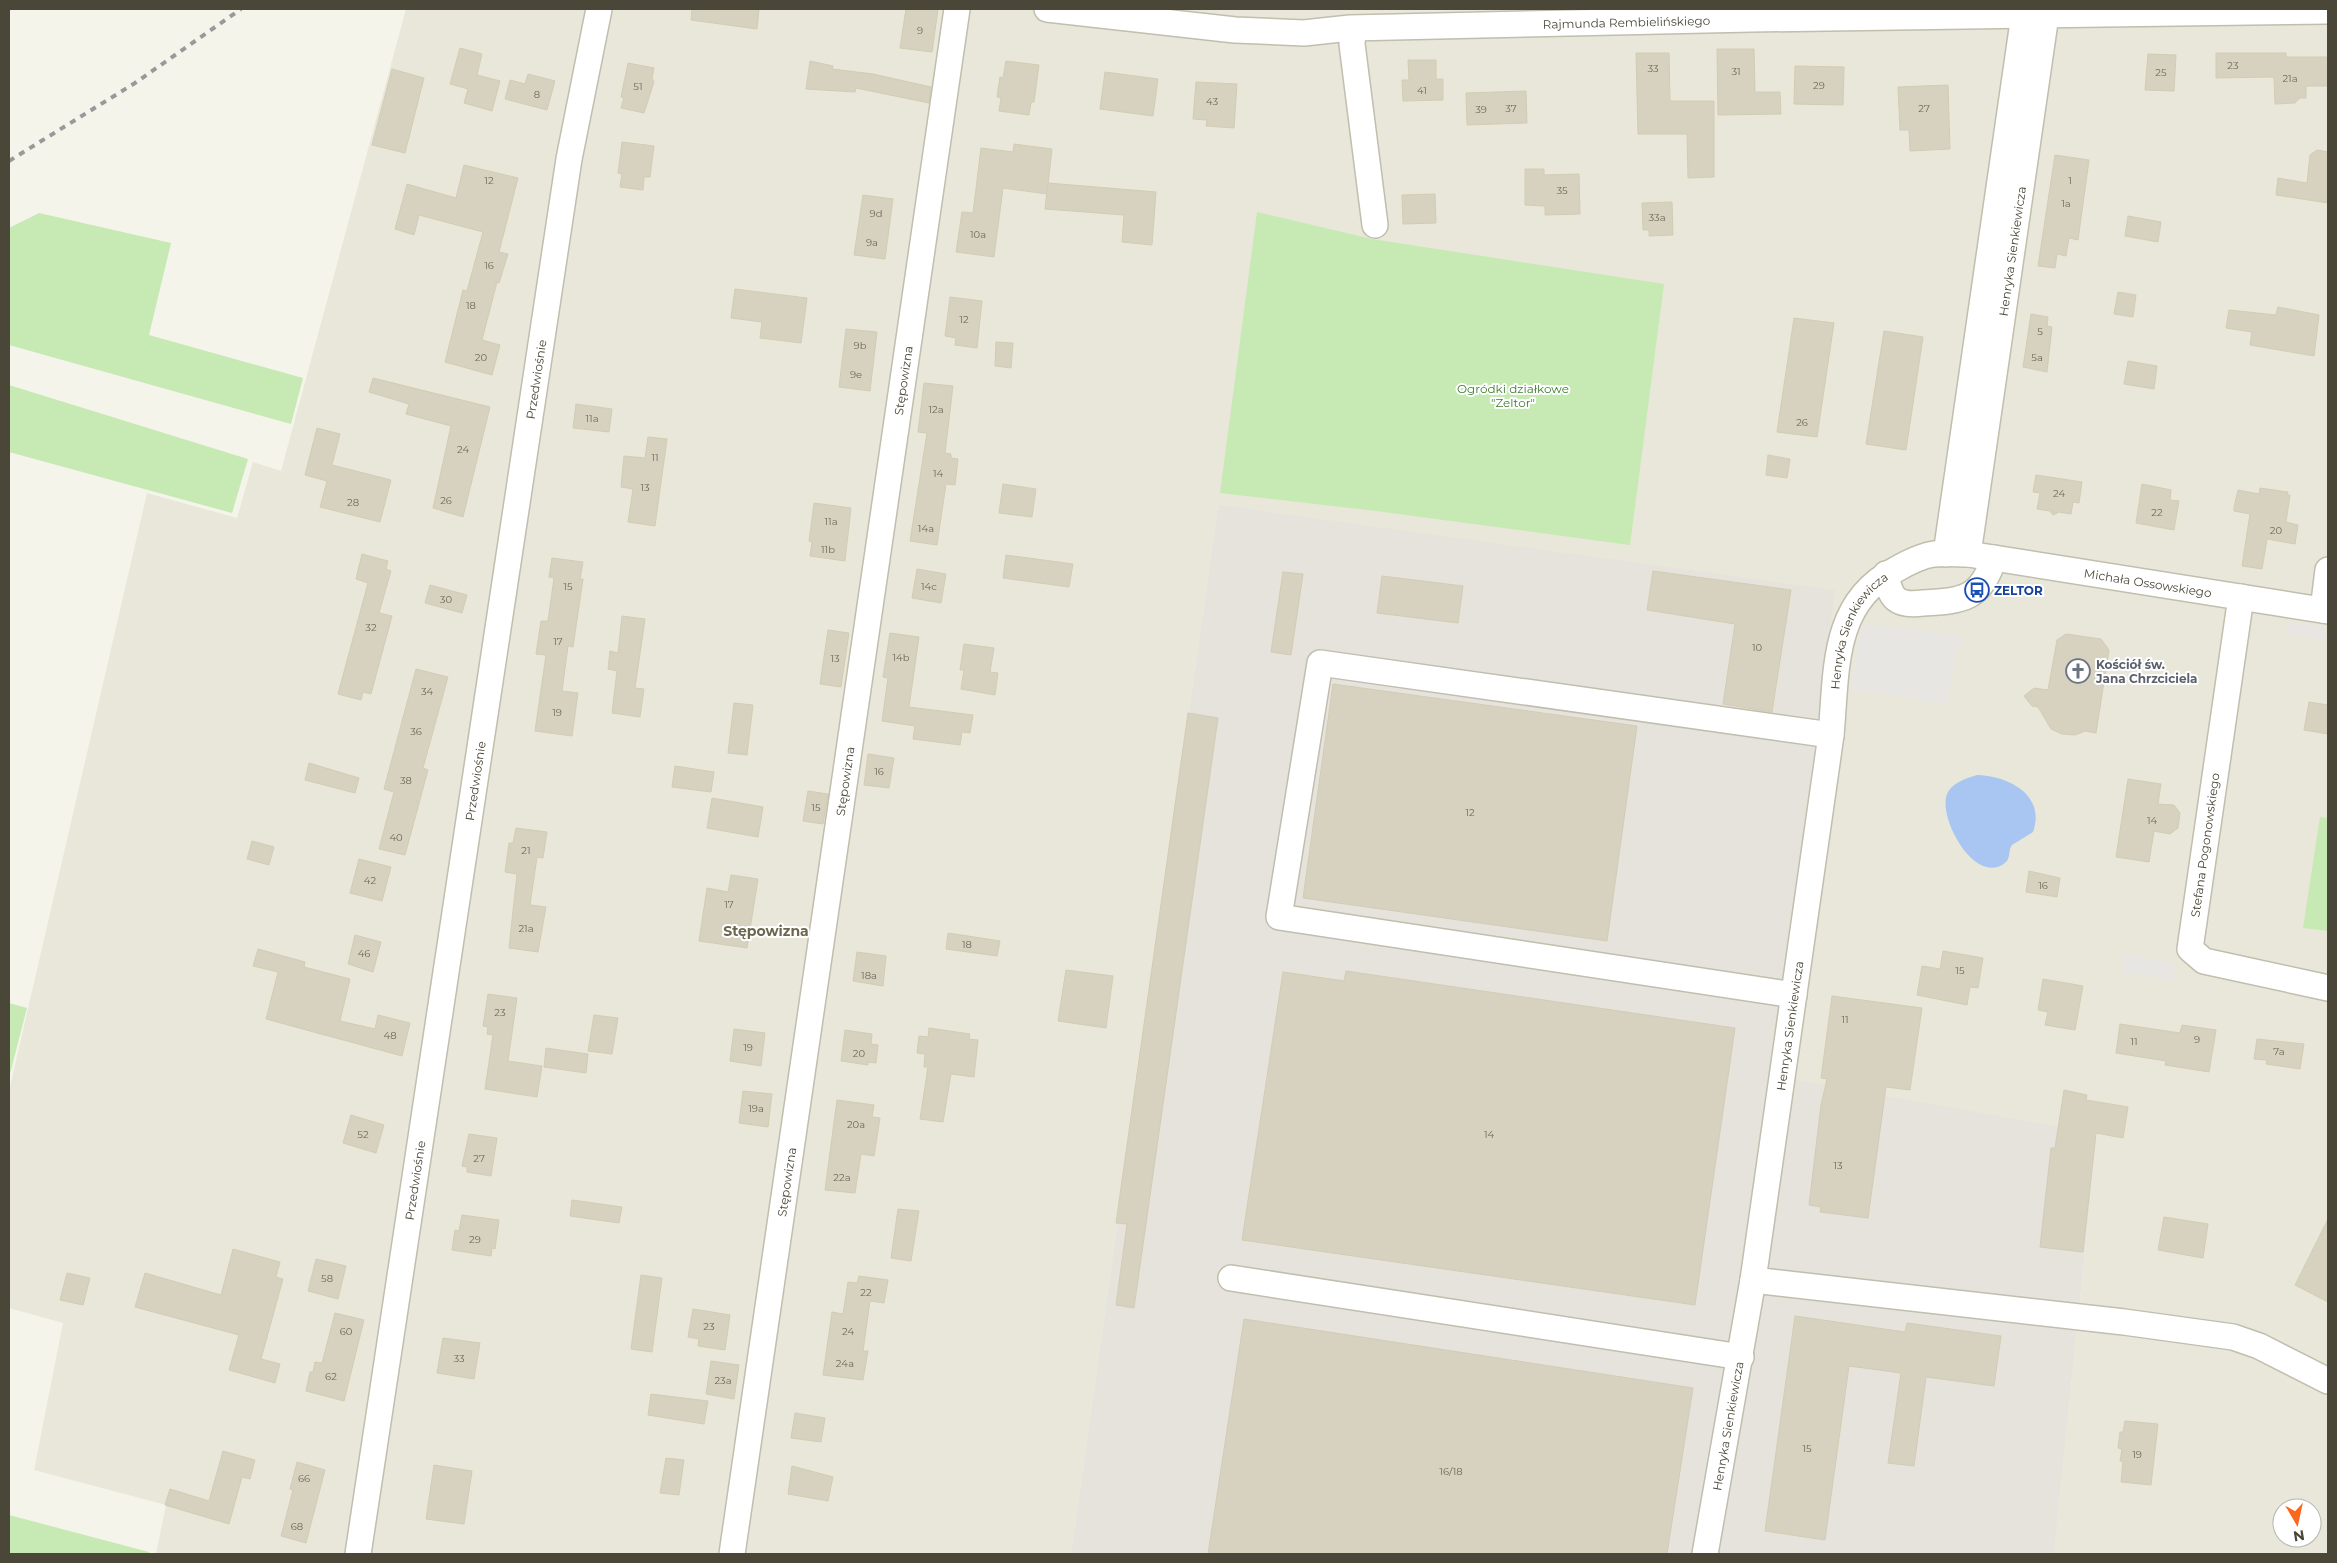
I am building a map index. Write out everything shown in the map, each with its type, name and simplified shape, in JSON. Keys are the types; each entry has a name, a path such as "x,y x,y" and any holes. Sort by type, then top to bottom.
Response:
{"street":[{"name":"Przedwiośnie","path":"358,1554 569,159 598,9"},
{"name":"Stępowizna","path":"732,1554 957,9"},
{"name":"Rajmunda Rembielińskiego","path":"1048,9 1235,30 1304,33 1353,29 1751,14 2035,15 2328,11"},
{"name":"Henryka Sienkiewicza","path":"1705,1554 1753,1280 1831,735 1838,657 1846,624 1856,602 1869,587 1886,574 1915,559 1933,554 1957,554 2035,15"},
{"path":"1353,29 1352,44 1375,224"},
{"name":"Michała Ossowskiego","path":"1957,554 1994,558 2326,610"},
{"path":"1886,574 1890,591 1897,600 1910,604 1952,602 1977,590 1988,578 1994,558"},
{"path":"2326,610 2328,570"},
{"name":"Stefana Pogonowskiego","path":"2241,597 2190,949 2204,961 2328,988"},
{"path":"1794,996 1280,917 1320,663 1831,735"},
{"path":"1231,1278 1741,1357"},
{"path":"1753,1280 2124,1322 2233,1337 2259,1346 2328,1381"}],"shaded area":[{"path":"406,9 2328,9 2328,1554 2054,1554 2097,1133 1771,1077 1793,901 1218,505 1071,1554 156,1554 166,1505 34,1470 63,1323 9,1308 9,1091 147,493 237,518 253,462 281,471"},
{"path":"1218,505 1835,590 1771,1076 2097,1133 2054,1554 1071,1554"},
{"path":"2288,621 2327,627 2325,640 2286,634"},
{"path":"1861,623 1965,637 1956,653 1947,705 1850,689"},
{"path":"2125,953 2176,964 2173,981 2121,971"}],"green space":[{"name":"Ogródki działkowe \"Zeltor\"","path":"1257,212 1372,239 1664,284 1630,545 1376,511 1220,493"},
{"path":"39,213 171,243 149,335 303,378 291,424 9,345 9,228"},
{"path":"9,385 248,459 232,513 9,452"},
{"path":"2320,817 2328,818 2328,931 2303,928"},
{"path":"9,1003 27,1008 9,1078"},
{"path":"9,1515 149,1552 149,1554 9,1554"}],"water":[{"path":"1977,775 2001,779 2012,784 2022,790 2034,808 2036,819 2033,832 2012,845 2008,860 1994,868 1982,866 1971,858 1961,846 1947,816 1946,803 1948,792 1957,783"}],"building":[{"path":"692,9 759,9 757,29 691,20"},
{"path":"906,9 938,9 932,52 900,48"},
{"path":"460,48 482,54 477,75 500,81 492,111 464,103 468,89 450,84"},
{"path":"1717,49 1754,49 1755,92 1780,92 1781,114 1718,115"},
{"path":"1636,53 1669,53 1670,101 1714,101 1714,177 1688,178 1687,134 1638,134"},
{"path":"2216,53 2286,53 2286,57 2328,57 2328,86 2306,86 2306,98 2300,98 2295,103 2275,104 2274,77 2216,78"},
{"path":"2148,54 2176,55 2174,91 2145,90"},
{"path":"1408,60 1436,60 1436,79 1443,79 1443,100 1403,101 1402,80 1409,80"},
{"path":"810,61 833,66 832,69 873,74 931,87 929,103 856,88 855,92 806,89"},
{"path":"1006,61 1039,65 1034,102 1031,102 1029,115 999,111 1001,98 997,97 1000,77 1003,78"},
{"path":"628,63 654,68 652,78 654,82 644,113 621,108 624,98 621,97"},
{"path":"1795,66 1844,67 1843,105 1794,104"},
{"path":"392,69 424,78 405,153 372,145"},
{"path":"1105,72 1158,79 1153,116 1100,109"},
{"path":"528,74 555,81 547,110 505,99 510,80 525,84"},
{"path":"1196,82 1237,84 1234,128 1206,126 1207,120 1193,119"},
{"path":"1948,85 1950,149 1910,151 1909,130 1900,130 1898,87"},
{"path":"1526,91 1527,123 1467,125 1466,93"},
{"path":"622,142 654,146 650,177 644,177 643,190 620,187 622,174 618,173"},
{"path":"1014,144 1052,149 1047,194 1003,188 994,257 956,252 962,212 973,213 981,148 1013,152"},
{"path":"2317,150 2328,152 2328,203 2276,195 2278,178 2307,183 2310,155"},
{"path":"2055,155 2089,160 2078,240 2069,238 2066,256 2057,254 2055,268 2038,266"},
{"path":"464,165 518,178 499,252 508,254 499,283 497,282 482,340 500,345 492,375 445,362 463,290 467,291 483,232 419,215 414,235 395,229 407,184 456,198"},
{"path":"1525,169 1544,169 1544,175 1579,174 1580,214 1545,215 1545,206 1525,205"},
{"path":"1048,183 1156,192 1152,245 1122,242 1124,215 1045,209"},
{"path":"1435,194 1436,223 1403,224 1402,195"},
{"path":"863,195 893,199 885,259 854,255"},
{"path":"1672,202 1673,235 1649,236 1649,230 1643,230 1642,203"},
{"path":"2128,216 2161,222 2158,242 2125,236"},
{"path":"735,289 807,298 801,343 760,338 762,322 731,318"},
{"path":"2118,292 2136,295 2133,317 2114,314"},
{"path":"950,297 982,301 977,348 955,345 956,338 945,336"},
{"path":"2278,307 2319,315 2314,356 2250,345 2252,332 2226,328 2229,310 2276,315"},
{"path":"2031,314 2048,317 2047,326 2052,327 2047,372 2023,367"},
{"path":"1794,318 1834,323 1817,437 1777,432"},
{"path":"846,329 877,332 870,391 839,387"},
{"path":"1884,331 1923,337 1906,450 1866,444"},
{"path":"996,342 1013,343 1011,368 995,366"},
{"path":"2128,361 2157,366 2154,389 2124,384"},
{"path":"373,378 490,407 463,517 433,508 451,426 406,414 409,404 369,392"},
{"path":"924,383 953,386 945,453 951,454 951,458 958,459 955,485 946,484 937,545 910,541 927,433 918,432"},
{"path":"576,404 612,409 609,432 573,428"},
{"path":"317,428 340,434 332,465 391,480 380,522 320,507 327,481 305,475"},
{"path":"648,437 667,439 655,526 628,522 633,489 621,487 624,456 645,458"},
{"path":"1768,455 1790,459 1787,478 1766,475"},
{"path":"2036,475 2082,482 2079,503 2073,502 2071,514 2059,512 2053,515 2050,511 2037,509 2040,493 2033,492"},
{"path":"1003,484 1036,489 1032,517 999,513"},
{"path":"2142,484 2171,490 2170,500 2179,501 2174,530 2136,523"},
{"path":"2260,488 2288,492 2287,495 2290,495 2286,522 2298,525 2295,544 2267,539 2262,569 2242,566 2250,514 2234,511 2238,490 2259,494"},
{"path":"814,503 851,508 845,561 810,556 812,542 809,541"},
{"path":"362,554 388,561 386,569 391,571 379,613 392,616 371,694 363,692 361,700 338,694 368,583 356,579"},
{"path":"1006,555 1073,564 1069,587 1003,578"},
{"path":"552,558 583,562 580,579 583,579 573,647 568,646 562,691 578,693 572,736 535,731 546,655 536,654 541,621 548,621 554,578 549,577"},
{"path":"917,569 946,574 941,603 912,598"},
{"path":"1653,571 1791,590 1772,712 1723,704 1735,624 1647,610"},
{"path":"1283,572 1303,574 1291,655 1271,652"},
{"path":"1382,576 1463,586 1458,623 1377,613"},
{"path":"430,585 467,595 462,613 425,603"},
{"path":"622,616 645,619 635,688 644,689 640,717 612,713 617,671 608,669 610,651 618,653"},
{"path":"828,630 849,633 841,687 820,684"},
{"path":"890,633 919,637 909,707 973,715 970,733 962,732 960,745 913,739 915,726 882,721 888,678 883,677"},
{"name":"Kościół św. Jana Chrzciciela","path":"2066,634 2101,639 2109,650 2096,733 2085,731 2075,735 2062,734 2051,729 2038,707 2032,706 2024,696 2034,688 2048,690 2057,640"},
{"path":"964,644 994,648 990,672 998,673 995,695 961,689 964,670 960,670"},
{"path":"416,669 448,677 423,768 428,770 405,855 379,849 394,792 384,789"},
{"path":"1333,684 1637,726 1607,941 1303,898"},
{"path":"2309,702 2328,705 2328,734 2304,730"},
{"path":"734,703 753,705 747,755 728,753"},
{"path":"1188,713 1218,718 1134,1308 1116,1305 1127,1224 1116,1223"},
{"path":"868,754 894,758 889,788 864,785"},
{"path":"309,763 359,778 355,793 305,780"},
{"path":"675,766 714,772 711,792 672,787"},
{"path":"2128,779 2161,784 2158,804 2174,805 2180,813 2178,828 2170,834 2154,831 2149,862 2116,857"},
{"path":"808,791 828,794 823,824 803,821"},
{"path":"712,798 763,807 758,837 707,828"},
{"path":"516,828 547,832 543,858 537,857 530,905 546,907 538,952 509,948 517,874 505,872 509,843 513,843"},
{"path":"252,841 274,847 269,865 247,859"},
{"path":"359,859 391,867 382,901 350,893"},
{"path":"2029,871 2060,878 2057,897 2026,892"},
{"path":"731,875 758,879 747,948 699,941 707,888 728,892"},
{"path":"948,933 1000,941 997,956 946,949"},
{"path":"355,935 381,942 373,972 348,964"},
{"path":"258,949 305,962 304,967 350,979 340,1021 375,1029 378,1015 410,1023 402,1056 266,1019 278,972 253,966"},
{"path":"1943,951 1983,958 1978,988 1970,987 1967,1005 1917,995 1922,966 1940,969"},
{"path":"857,952 886,956 883,986 853,981"},
{"path":"1066,970 1113,976 1106,1028 1058,1021"},
{"path":"1346,971 1735,1028 1695,1305 1242,1240 1283,972 1344,981"},
{"path":"2043,979 2083,986 2075,1030 2045,1025 2048,1012 2038,1010"},
{"path":"488,994 517,998 508,1061 542,1066 537,1097 485,1089 493,1035 487,1034 488,1027 483,1026"},
{"path":"1832,996 1922,1008 1910,1090 1886,1087 1868,1218 1820,1212 1821,1207 1809,1205 1821,1105 1827,1079 1821,1078"},
{"path":"594,1015 618,1018 612,1054 588,1051"},
{"path":"2120,1024 2180,1033 2182,1025 2216,1030 2209,1072 2165,1065 2166,1061 2116,1053"},
{"path":"929,1028 970,1034 969,1039 978,1040 974,1077 951,1074 943,1122 920,1119 928,1067 924,1067 925,1054 917,1053 919,1036 928,1037"},
{"path":"734,1029 765,1033 761,1066 730,1061"},
{"path":"845,1030 872,1034 871,1044 878,1045 876,1063 868,1062 868,1065 841,1061"},
{"path":"2257,1039 2304,1044 2300,1069 2266,1064 2267,1060 2254,1059"},
{"path":"546,1048 588,1054 586,1073 544,1067"},
{"path":"2064,1090 2087,1095 2086,1100 2128,1107 2123,1138 2096,1133 2083,1252 2040,1247 2051,1148 2055,1148"},
{"path":"743,1091 772,1094 768,1127 739,1123"},
{"path":"837,1100 874,1105 872,1117 880,1118 874,1156 861,1154 855,1193 825,1190"},
{"path":"351,1115 384,1125 376,1153 343,1143"},
{"path":"469,1134 497,1138 491,1176 467,1172 467,1167 462,1166"},
{"path":"572,1200 622,1207 619,1223 570,1216"},
{"path":"898,1209 919,1211 911,1261 891,1258"},
{"path":"462,1215 499,1220 495,1249 492,1248 491,1256 452,1250 455,1230 459,1231"},
{"path":"2164,1217 2208,1224 2203,1258 2158,1250"},
{"path":"2328,1219 2328,1302 2295,1285"},
{"path":"233,1249 280,1262 276,1277 283,1279 261,1359 280,1364 275,1383 229,1370 239,1335 135,1307 145,1273 221,1295"},
{"path":"316,1259 346,1266 338,1299 308,1291"},
{"path":"67,1273 90,1278 83,1305 60,1300"},
{"path":"641,1275 662,1278 652,1352 631,1349"},
{"path":"859,1276 888,1280 884,1303 870,1301 863,1351 868,1351 863,1380 823,1375 832,1312 843,1314 848,1282 857,1283"},
{"path":"693,1309 730,1315 725,1350 698,1346 699,1339 688,1337"},
{"path":"335,1313 364,1320 344,1401 306,1391 310,1372 313,1372 315,1362 322,1363"},
{"path":"1795,1316 1905,1332 1907,1323 2001,1336 1994,1386 1926,1377 1914,1466 1888,1463 1901,1373 1849,1366 1825,1540 1765,1531"},
{"path":"1244,1319 1693,1388 1667,1554 1208,1554"},
{"path":"443,1338 480,1343 474,1379 437,1373"},
{"path":"711,1361 739,1365 734,1399 706,1394"},
{"path":"651,1394 708,1401 704,1424 648,1415"},
{"path":"795,1413 825,1418 821,1442 791,1438"},
{"path":"2125,1421 2158,1424 2151,1485 2121,1482 2123,1461 2120,1461 2122,1449 2118,1448 2120,1432 2123,1432"},
{"path":"223,1451 255,1460 250,1479 242,1477 229,1524 165,1505 170,1489 209,1501"},
{"path":"666,1458 684,1460 679,1495 660,1493"},
{"path":"297,1462 325,1470 306,1543 281,1536 293,1490 290,1489"},
{"path":"434,1465 472,1471 464,1524 426,1519"},
{"path":"792,1466 833,1477 828,1501 788,1494"}],"railway":[{"path":"9,161 135,83 241,9"}],"place":[{"name":"ZELTOR","path":"1977,590"},
{"name":"Kościół św. Jana Chrzciciela","path":"2078,671"}],"district":[{"name":"Stępowizna","path":"766,931"}]}
